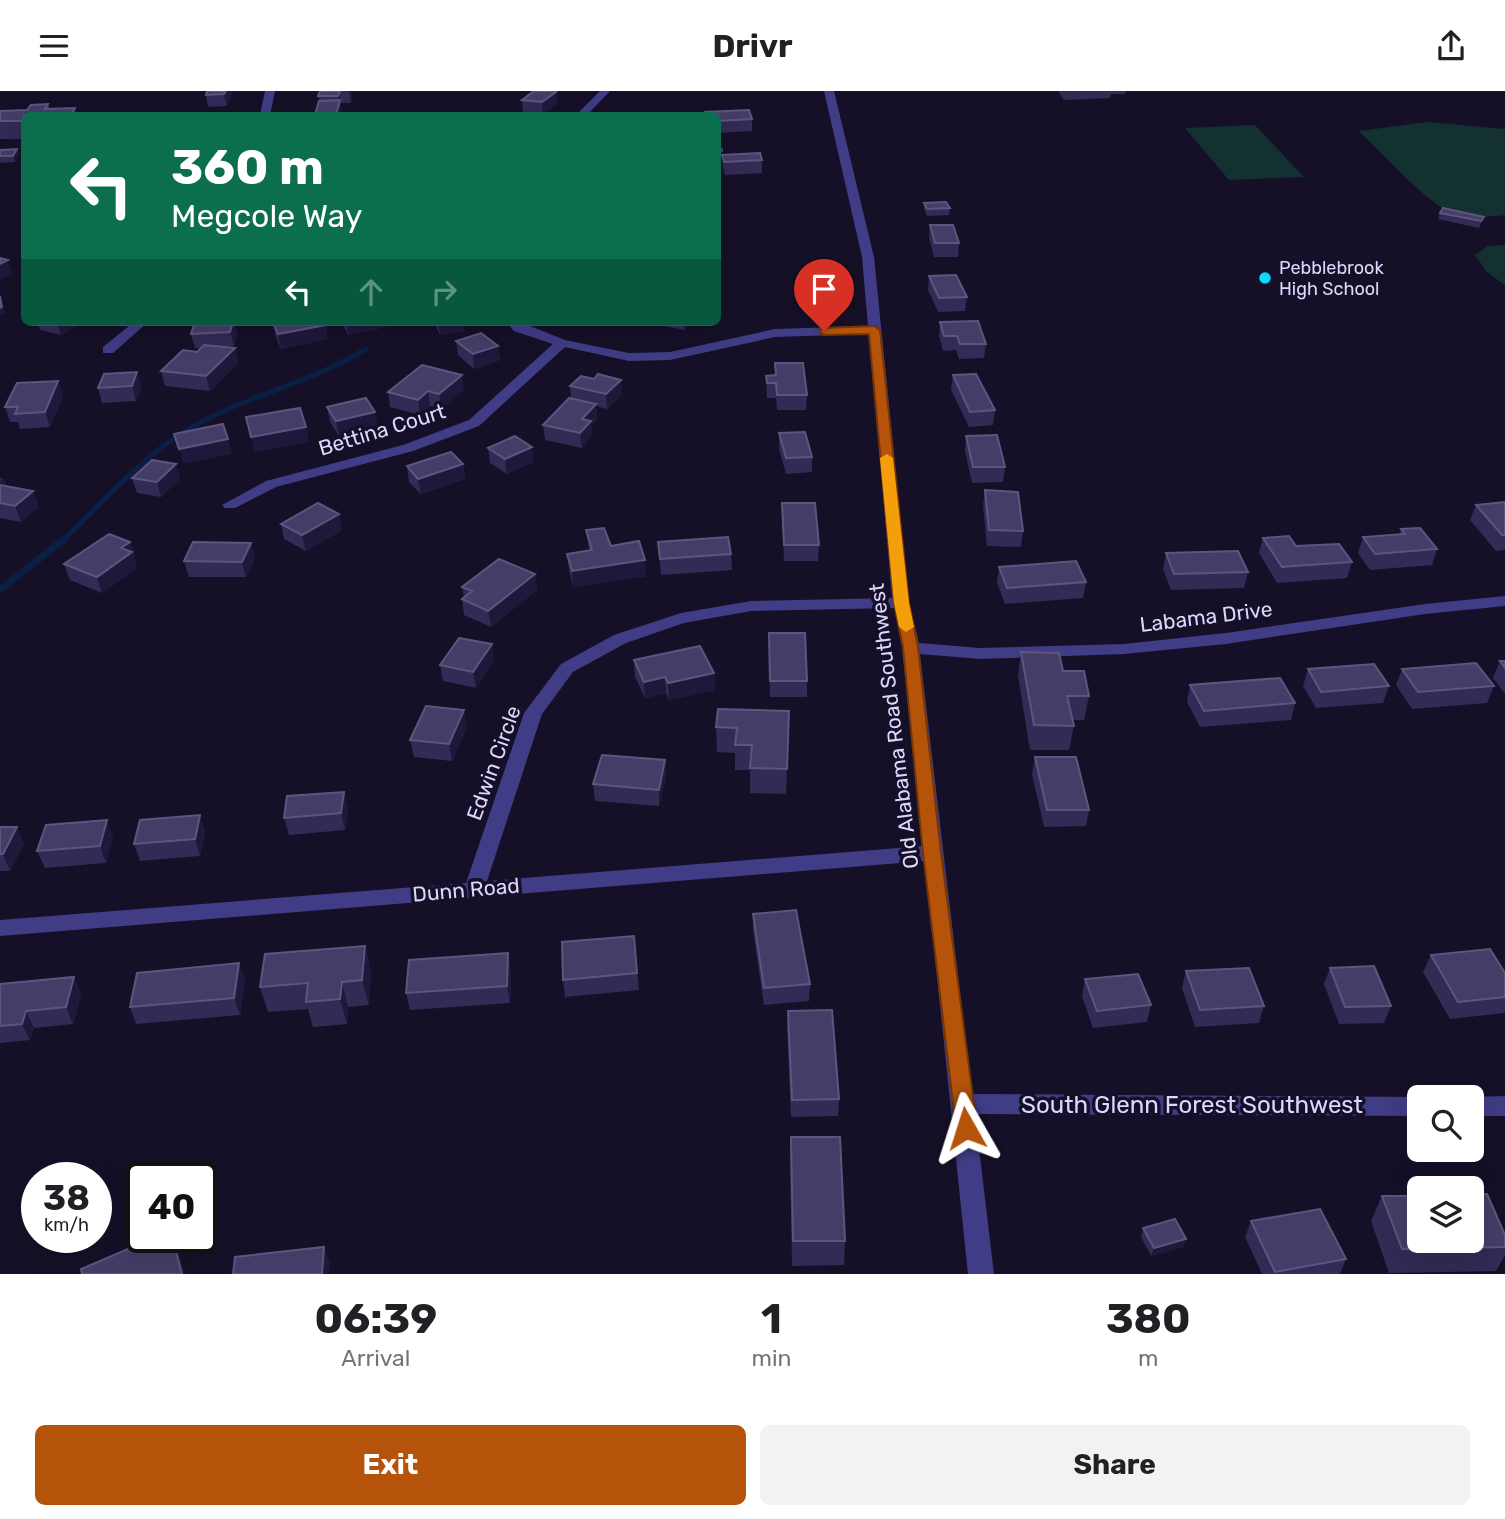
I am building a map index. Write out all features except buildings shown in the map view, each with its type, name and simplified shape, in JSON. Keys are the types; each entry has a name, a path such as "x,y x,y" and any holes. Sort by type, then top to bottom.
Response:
{"street":[{"path":"266,112 270,91"},
{"path":"585,112 605,91"},
{"name":"Old Alabama Road Southwest","path":"829,91 868,257 901,603 911,647 981,1274"},
{"path":"108,350 137,326"},
{"path":"517,326 562,343 629,357 670,356 775,333 874,330"},
{"name":"Bettina Court","path":"230,505 271,484 408,448 474,422 496,406 562,343"},
{"name":"Labama Drive","path":"911,647 938,653 1047,653 1166,647 1388,613 1473,602 1505,601"},
{"name":"Edwin Circle","path":"474,889 533,713 567,668 620,639 681,618 751,606 901,603"},
{"name":"Dunn Road","path":"0,928 932,853"},
{"name":"South Glenn Forest Southwest","path":"964,1104 1407,1106"},
{"path":"1484,1106 1505,1106"}],"green space":[{"path":"1427,122 1505,129 1505,215 1464,216 1440,207 1359,131"},
{"path":"1255,125 1304,177 1229,180 1185,128"},
{"path":"1505,245 1505,285 1487,272 1475,255 1488,246"}],"waterway":[{"path":"63,540 124,479 175,437 215,415 324,371 366,349"},
{"path":"0,590 63,540"}],"slow traffic":[{"path":"887,458 901,603 906,627"}],"place":[{"name":"Pebblebrook High School","path":"1265,278"}],"route":[{"path":"824,331 874,330 901,603 911,647 932,853 966,1128"}]}
